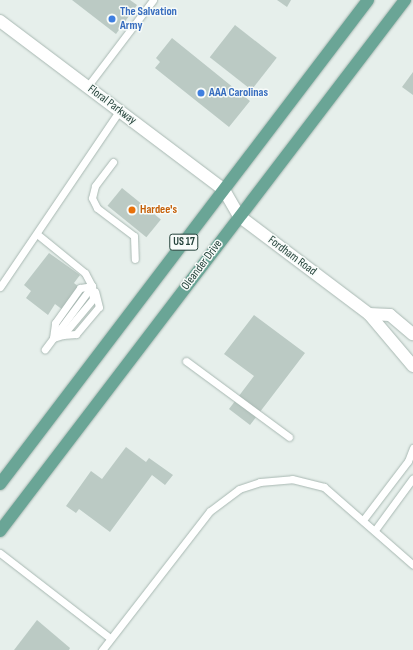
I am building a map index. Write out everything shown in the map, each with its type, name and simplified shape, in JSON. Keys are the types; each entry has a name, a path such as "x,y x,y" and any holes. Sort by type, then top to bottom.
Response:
{"main road":[{"name":"US 17","path":"0,484 368,0"},
{"name":"Oleander Drive","path":"0,531 405,0"}],"street":[{"name":"Floral Parkway","path":"0,21 224,190"},
{"name":"Fordham Road","path":"224,190 239,216 370,314 413,366"},
{"path":"370,314 390,315 413,334"}],"lane":[{"path":"87,87 153,0"},
{"path":"0,287 119,111"},
{"path":"113,162 95,186 92,198 97,208 134,236 135,259"},
{"path":"37,234 85,273 92,286 93,298 63,335 53,338"},
{"path":"45,349 92,286"},
{"path":"186,361 288,437"},
{"path":"363,520 408,461 413,448"},
{"path":"102,650 210,511 239,489 279,478 309,482 324,487 375,530 413,565"},
{"path":"375,530 413,478"},
{"path":"0,553 110,638"}],"building":[{"name":"The Salvation Army","path":"72,0 130,0 137,5 116,34"},
{"path":"277,0 291,0 287,7"},
{"path":"235,25 277,58 252,90 210,57"},
{"path":"172,38 250,101 229,127 155,68 160,62 156,58"},
{"path":"413,72 413,95 402,87"},
{"path":"122,188 161,219 146,237 108,206"},
{"path":"49,253 80,275 74,283 96,301 79,322 55,304 48,315 26,298 31,291 24,285"},
{"path":"254,315 305,353 250,425 229,409 254,376 224,354"},
{"path":"126,447 146,462 149,458 173,475 165,485 152,475 110,532 79,509 76,513 66,506 91,471 102,479"},
{"path":"37,620 70,648 69,650 14,650"}],"place":[{"name":"The Salvation Army","path":"112,19"},
{"name":"AAA Carolinas","path":"201,93"},
{"name":"Hardee's","path":"132,210"}]}
